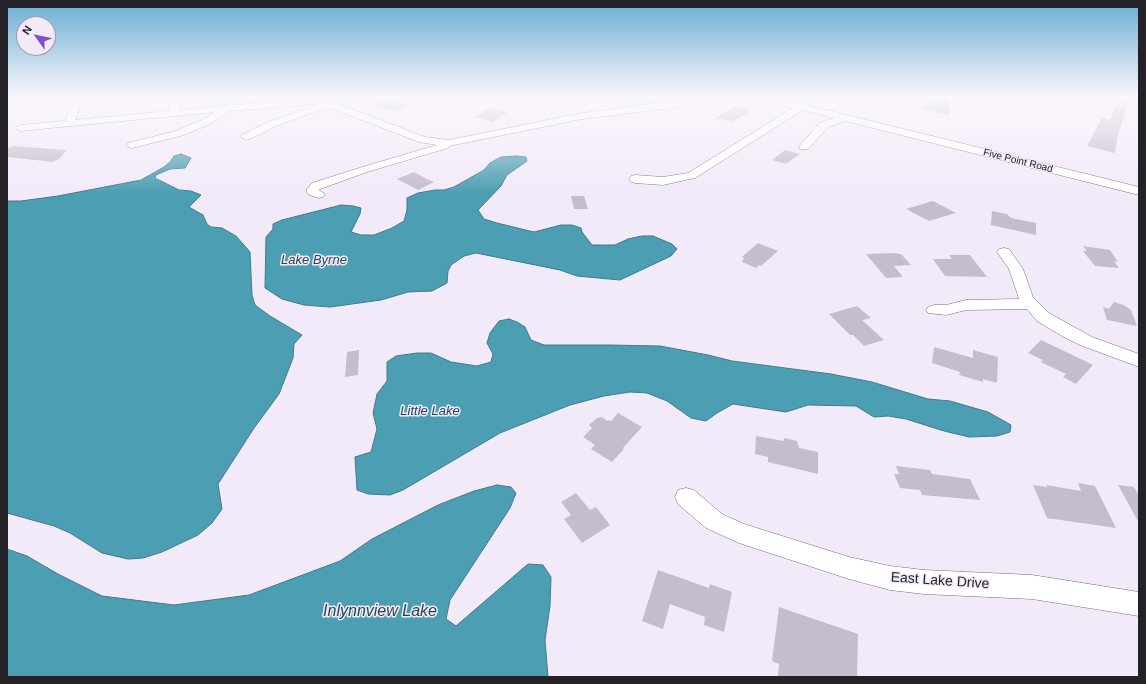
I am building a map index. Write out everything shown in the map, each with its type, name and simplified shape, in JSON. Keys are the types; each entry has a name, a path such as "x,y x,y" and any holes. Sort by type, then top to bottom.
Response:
{"street":[{"path":"132,145 180,133 190,129"},
{"path":"246,137 263,129"},
{"path":"394,129 423,140 440,143 456,142"},
{"path":"319,194 313,192 312,189 340,177 456,142 519,129"},
{"path":"635,179 663,181 678,180 691,176 765,129"},
{"path":"804,147 820,129"},
{"name":"Five Point Road","path":"888,129 1139,192"},
{"path":"1004,252 1016,269 1021,288 1029,304 1043,317 1086,341 1139,361"},
{"path":"934,310 946,310 966,305 1029,304"},
{"name":"East Lake Drive","path":"686,497 714,521 739,534 849,568 890,578 917,581 1032,587 1139,604"}],"water":[{"path":"181,154 191,158 185,168 170,169 156,175 155,178 179,190 191,191 201,195 189,207 203,215 207,224 211,227 222,228 236,236 250,252 252,295 255,305 270,316 302,335 294,344 293,358 279,394 254,428 218,484 222,509 212,523 198,535 162,552 143,558 128,559 102,553 70,533 54,526 7,513 7,201 21,201 58,196 141,180 164,167 174,156"},
{"name":"Lake Byrne","path":"501,157 526,157 527,161 507,175 501,186 478,210 484,219 534,232 561,225 572,225 581,228 582,232 592,245 615,245 628,239 642,236 653,236 672,244 677,249 671,256 620,280 577,276 560,270 476,253 464,256 451,265 448,271 447,283 432,291 408,292 381,300 330,307 304,305 282,299 265,288 266,237 273,229 273,224 282,220 341,205 353,206 361,208 360,214 351,232 361,235 374,235 392,228 404,221 407,210 407,198 418,193 444,190 454,187 484,170 490,163"},
{"name":"Little Lake","path":"509,319 525,327 531,340 544,345 660,346 732,361 831,374 872,382 928,399 950,401 988,412 1011,425 1010,432 997,436 969,437 906,419 888,416 874,417 856,406 808,405 786,412 733,404 706,421 691,418 667,401 647,393 630,392 604,396 570,405 500,433 403,490 390,495 368,494 357,490 355,457 371,452 377,429 373,413 377,394 387,381 387,362 396,356 431,353 451,362 477,366 491,362 493,354 487,343 490,333 499,321"},
{"name":"Inlynnview Lake","path":"497,485 511,487 516,493 510,508 450,600 446,619 456,626 528,564 543,565 551,577 550,606 545,640 548,677 7,677 7,549 27,556 58,574 102,596 174,605 249,595 340,561 372,539 438,505 474,491"}],"building":[{"path":"1096,129 1120,129 1115,153 1087,146"},
{"path":"13,146 67,150 59,159 53,162 7,157 7,148"},
{"path":"785,150 800,154 786,164 772,160"},
{"path":"414,172 434,182 418,190 397,179"},
{"path":"571,196 584,196 588,209 574,209"},
{"path":"933,201 956,213 929,221 906,209"},
{"path":"992,211 1007,214 1011,218 1036,223 1036,235 991,225"},
{"path":"758,243 778,251 761,266 759,265 756,268 742,262 744,258 742,257"},
{"path":"1083,246 1110,250 1118,262 1114,261 1119,268 1095,266 1083,251 1087,251"},
{"path":"866,254 901,254 911,265 894,266 903,277 886,278"},
{"path":"949,255 970,255 987,277 945,276 933,259 952,259"},
{"path":"1114,302 1124,305 1131,310 1137,326 1107,320 1103,307 1109,309"},
{"path":"857,306 871,318 862,320 884,340 864,346 853,335 850,335 829,314"},
{"path":"1041,340 1093,365 1076,384 1063,377 1066,374 1041,362 1043,360 1028,353"},
{"path":"934,347 973,358 973,350 998,357 997,383 983,379 983,382 959,375 960,372 932,363"},
{"path":"359,350 358,375 345,377 347,352"},
{"path":"618,413 642,427 612,462 591,449 595,445 583,437 592,428 589,425 597,418 602,417 607,421 611,421"},
{"path":"756,436 784,441 784,438 797,441 799,448 818,452 818,474 768,462 768,457 755,454"},
{"path":"896,466 930,470 932,474 970,479 980,500 922,495 920,490 900,488 894,474 899,474"},
{"path":"1078,483 1095,486 1116,528 1047,518 1033,485 1047,487 1046,485 1081,491"},
{"path":"1118,485 1134,487 1139,496 1139,523"},
{"path":"576,493 590,510 596,507 610,525 582,543 564,519 571,515 561,502"},
{"path":"658,570 709,588 710,584 732,592 724,632 704,625 705,617 670,604 663,629 642,621"},
{"path":"779,607 858,634 857,677 778,677 779,664 772,661"}]}
